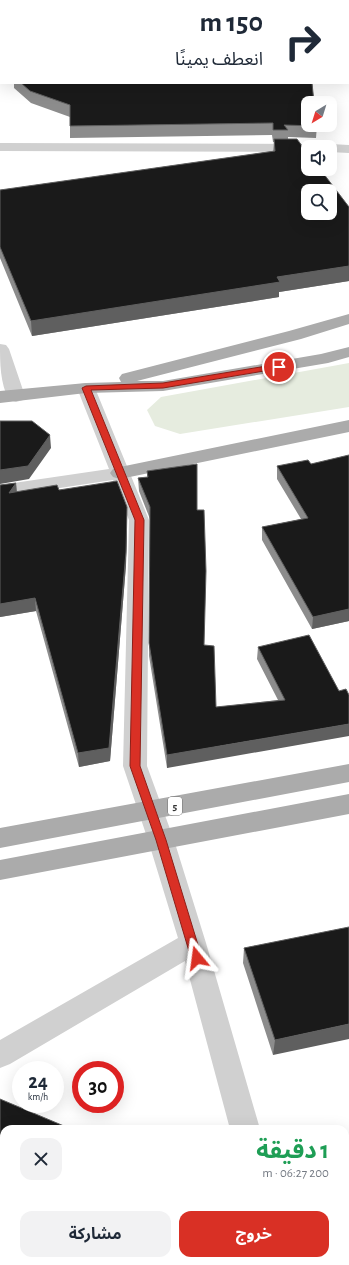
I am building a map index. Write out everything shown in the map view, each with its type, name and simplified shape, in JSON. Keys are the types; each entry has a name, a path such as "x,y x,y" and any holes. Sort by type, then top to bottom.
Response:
{"main road":[{"path":"86,388 295,335 349,319"},
{"path":"8,397 86,388 163,386 322,360 349,352"},
{"path":"120,473 349,426"},
{"name":"5","path":"0,838 349,773"},
{"path":"0,870 349,804"}],"street":[{"path":"0,147 301,148"},
{"path":"337,148 349,149"},
{"path":"0,349 8,397"},
{"path":"86,388 139,520 135,766 161,840 244,1125"},
{"path":"0,491 120,473"},
{"path":"0,1055 192,943"}],"shaded area":[{"path":"349,363 349,407 180,434 155,426 147,410 161,397"}],"building":[{"path":"22,84 312,84 313,96 301,96 301,126 284,125 288,130 273,130 273,123 70,126 70,105 30,91"},
{"path":"274,139 297,139 301,144 301,176 325,176 331,184 301,184 301,220 337,220 337,191 349,207 349,266 277,277 280,282 31,321 0,247 0,190 275,151"},
{"path":"0,421 32,421 50,435 28,466 0,470"},
{"path":"349,455 349,609 313,617 262,527 308,518 277,466 308,460 311,464"},
{"path":"197,464 197,510 204,510 206,571 204,645 214,646 216,707 285,700 258,647 309,635 339,691 346,689 349,695 349,724 167,755 149,643 150,507 138,478 148,477 147,471"},
{"path":"117,481 127,507 126,552 109,748 78,753 35,598 0,604 0,485 16,483 9,493 57,485 59,490"},
{"path":"349,927 349,1024 275,1040 244,948"},
{"path":"0,1099 12,1104 12,1113 33,1113 62,1125 0,1125"}],"route":[{"path":"197,958 161,840 135,766 139,520 86,388 163,386 279,367"}]}
